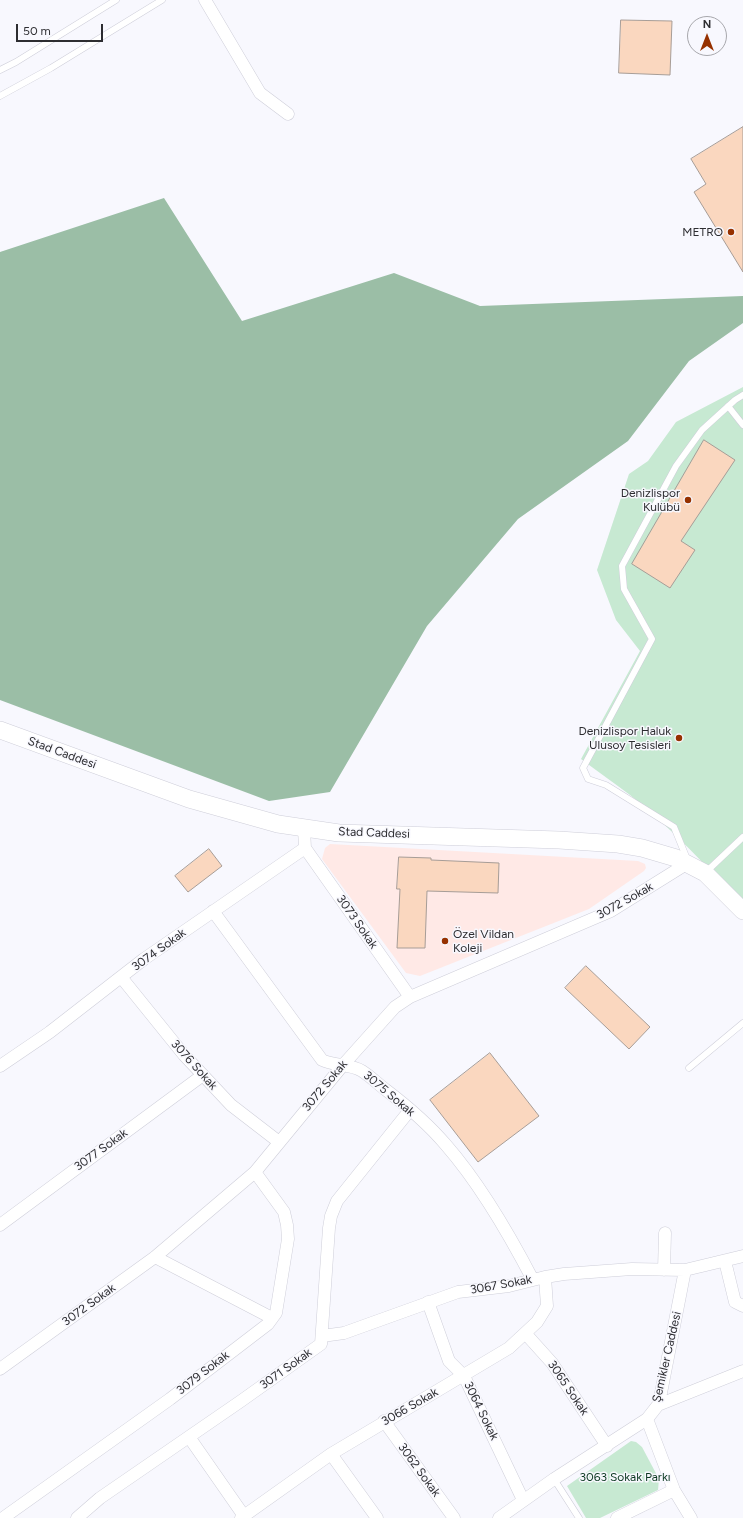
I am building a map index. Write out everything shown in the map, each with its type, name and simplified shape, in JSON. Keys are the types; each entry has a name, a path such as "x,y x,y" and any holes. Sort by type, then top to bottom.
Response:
{"street":[{"path":"205,0 260,93 288,114"},
{"name":"Stad Caddesi","path":"0,730 188,799 233,813 304,829 339,833 497,837 618,844 662,853 688,863 705,873 743,911"},
{"path":"304,829 305,848"},
{"name":"3074 Sokak","path":"0,1066 50,1032 121,977 213,911 305,848"},
{"name":"3073 Sokak","path":"305,848 410,997"},
{"name":"3072 Sokak","path":"0,1369 155,1257 255,1172 343,1065 396,1007 410,997 610,911 688,863"},
{"name":"3075 Sokak","path":"213,911 322,1060 331,1064 343,1065 361,1070 410,1110 446,1145 473,1180 539,1278"},
{"name":"3076 Sokak","path":"121,977 184,1055 231,1105 279,1142"},
{"name":"3077 Sokak","path":"0,1225 203,1075"},
{"path":"322,1336 331,1216 337,1201 410,1110"},
{"name":"3079 Sokak","path":"3,1518 170,1399 268,1324 276,1313 288,1239 287,1225 284,1212 255,1172"},
{"path":"664,1270 665,1233"},
{"path":"685,1270 743,1256"},
{"path":"155,1257 272,1318"},
{"path":"725,1261 735,1302 743,1306"},
{"name":"3067 Sokak","path":"322,1336 344,1333 458,1292 508,1286 539,1278 625,1270 685,1270"},
{"name":"Şemikler Caddesi","path":"498,1518 554,1479 647,1419 658,1405 685,1270"},
{"name":"3066 Sokak","path":"242,1517 331,1454 384,1421 464,1376 509,1348 537,1322 547,1306 539,1278"},
{"name":"3064 Sokak","path":"428,1302 450,1361 464,1376 524,1500"},
{"name":"3065 Sokak","path":"525,1333 552,1363 607,1446"},
{"name":"3071 Sokak","path":"77,1518 100,1498 321,1344 322,1336"},
{"path":"658,1405 743,1371"},
{"path":"647,1419 674,1490 691,1518"},
{"name":"3062 Sokak","path":"384,1421 454,1518"},
{"path":"189,1437 242,1517"},
{"path":"331,1454 377,1518"},
{"path":"617,1518 674,1490"}],"lane":[{"path":"0,70 16,62 116,0"},
{"path":"0,96 51,68 162,0"},
{"path":"688,863 674,827 606,784 588,778 583,768 652,639 624,589 622,566 676,466 702,430 728,406 743,395"},
{"path":"728,406 743,426"},
{"path":"705,873 743,837"},
{"path":"689,1068 743,1023"},
{"path":"554,1479 579,1518"}],"shaded area":[{"name":"Özel Vildan Koleji","path":"330,844 638,861 645,864 646,868 644,871 589,909 420,976 406,973 322,859 325,848"}],"green space":[{"path":"164,198 242,321 394,273 480,306 743,296 743,323 689,361 628,441 518,519 427,626 330,792 269,801 0,700 0,252"},
{"path":"743,387 743,906 675,834 630,795 581,759 640,651 616,620 597,570 629,474 648,461 676,422"},
{"name":"3063 Sokak Parkı","path":"631,1441 636,1442 642,1447 659,1479 658,1490 600,1518 586,1518 567,1486"}],"building":[{"path":"621,20 672,21 670,75 619,73"},
{"name":"METRO","path":"743,127 743,272 694,192 706,184 691,159"},
{"name":"Denizlispor Kulübü","path":"704,440 735,460 681,541 695,550 670,588 632,564"},
{"path":"209,849 222,866 188,892 175,876"},
{"path":"399,857 499,863 498,893 427,891 425,948 397,948 400,889 397,889"},
{"path":"586,966 650,1027 629,1049 565,988"},
{"path":"490,1053 539,1116 478,1162 430,1100"}],"place":[{"name":"METRO","path":"731,232"},
{"name":"Denizlispor Kulübü","path":"688,500"},
{"name":"Denizlispor Haluk Ulusoy Tesisleri","path":"679,738"},
{"name":"Özel Vildan Koleji","path":"445,941"}]}
